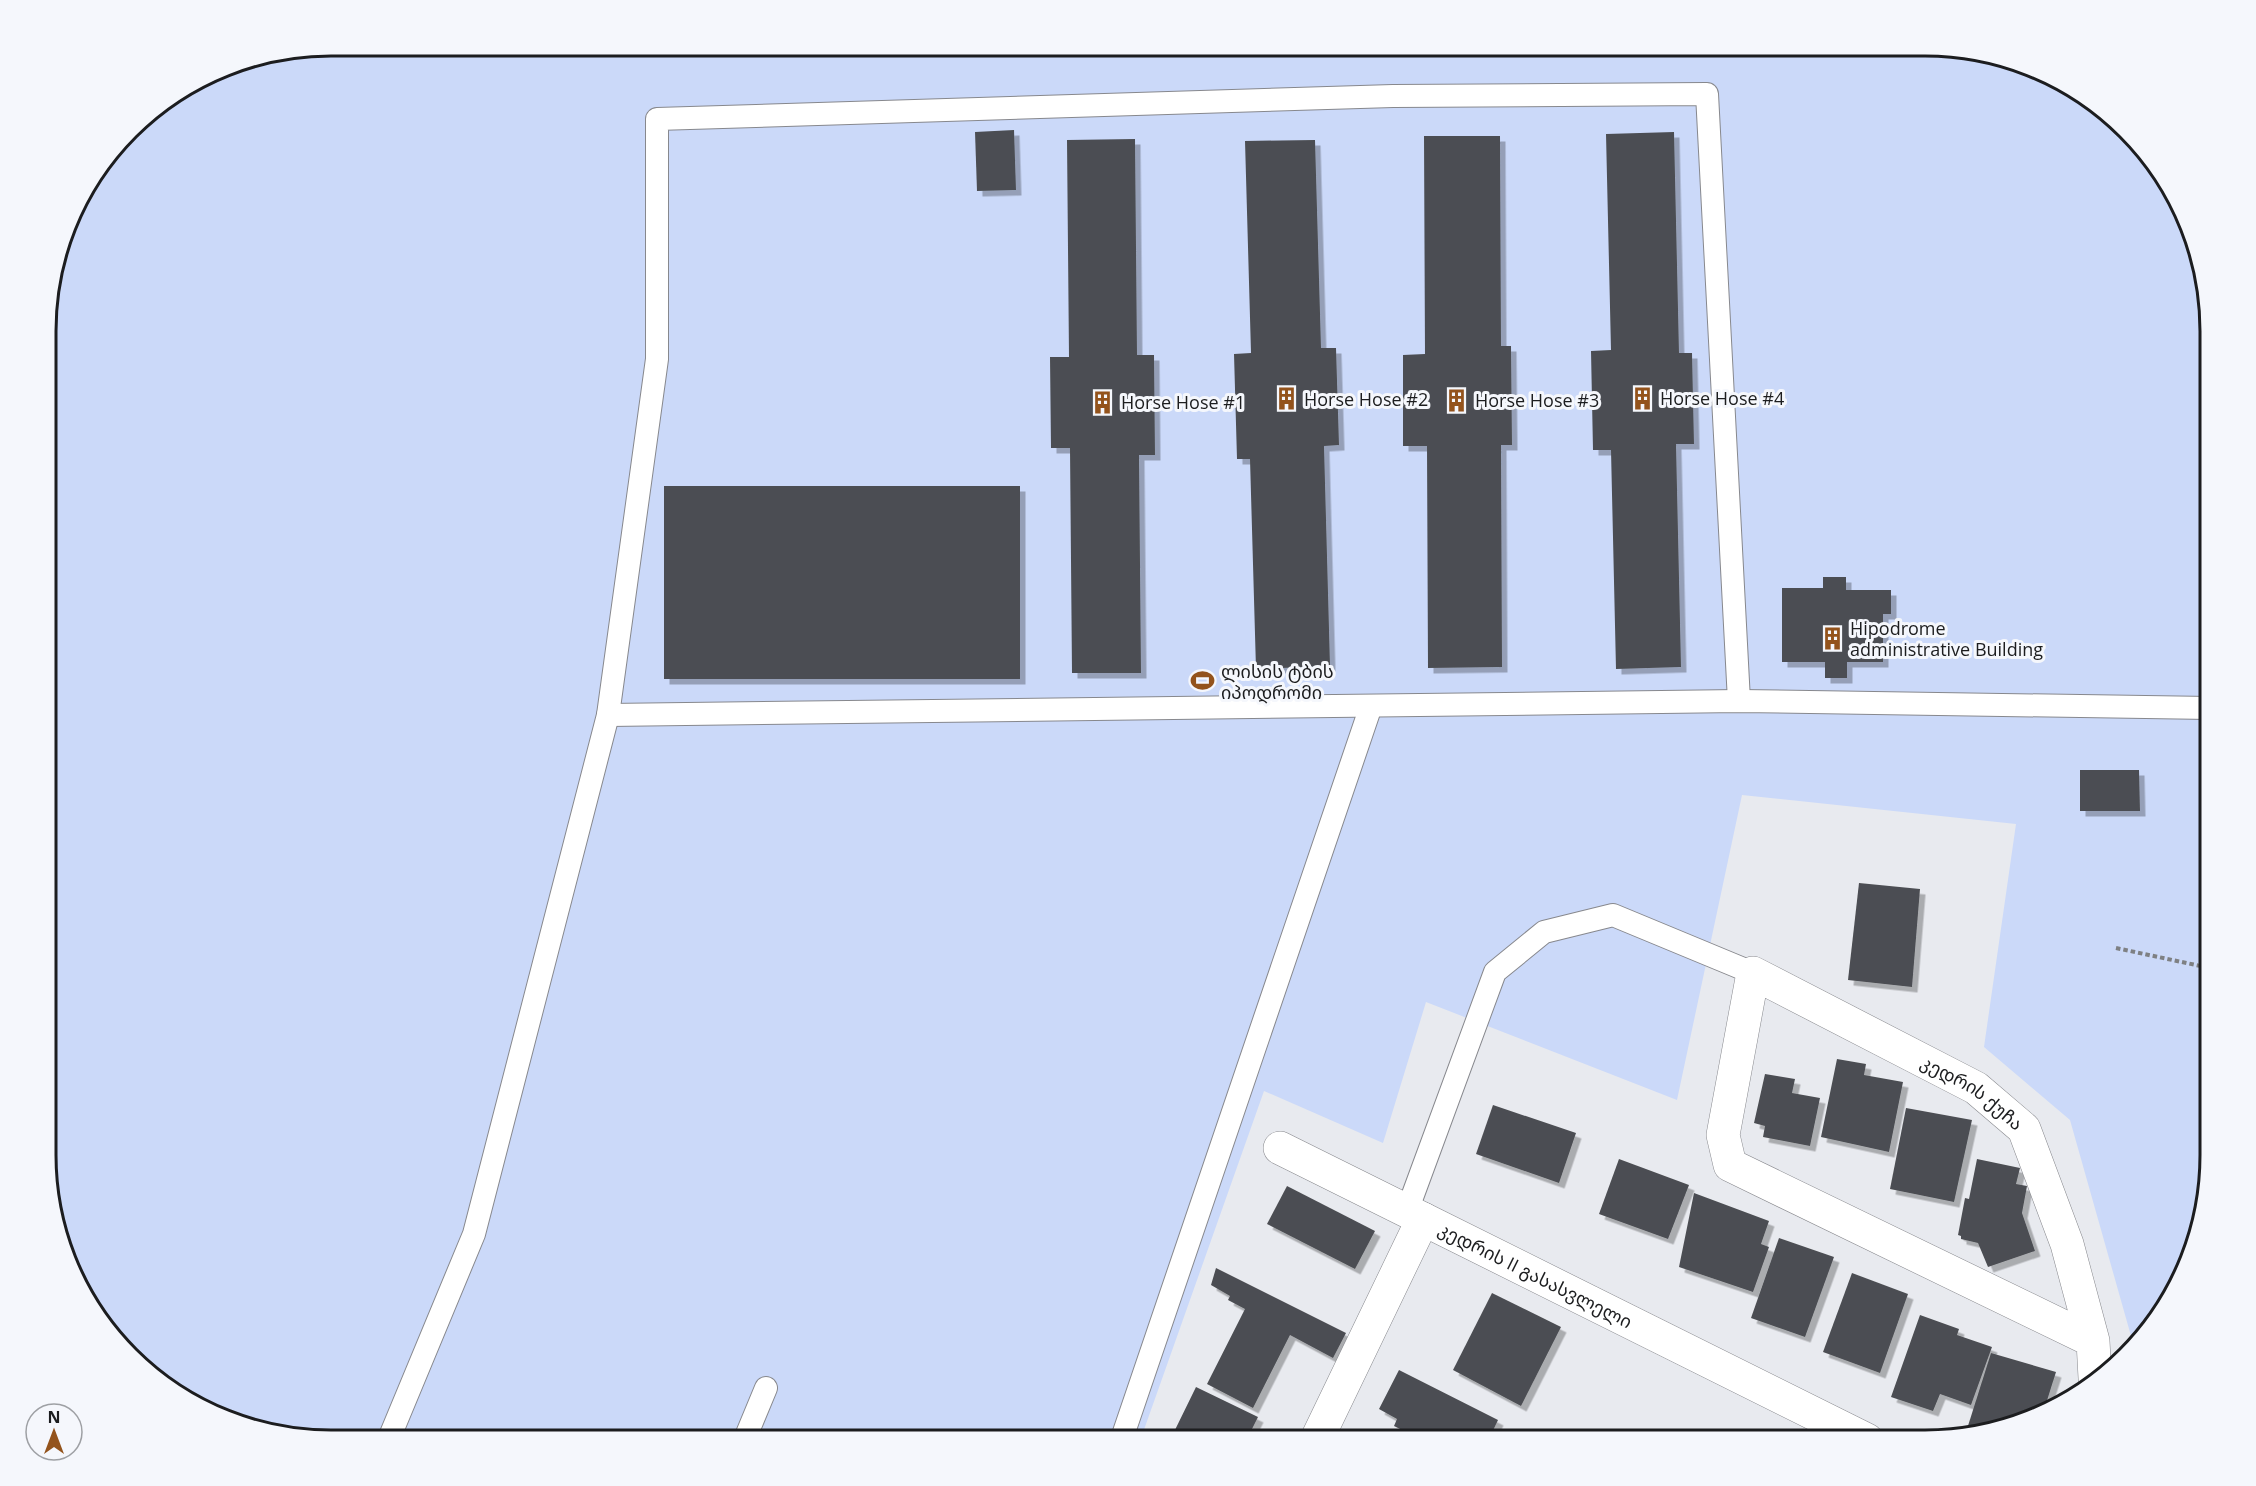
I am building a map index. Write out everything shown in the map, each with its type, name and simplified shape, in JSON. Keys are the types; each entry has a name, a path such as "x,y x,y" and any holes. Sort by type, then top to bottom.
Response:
{"street":[{"path":"1753,973 1723,1135 1730,1165 2093,1341"},
{"name":"კედრის ქუჩა","path":"1753,973 1976,1088 2024,1129 2067,1244 2093,1341 2095,1373"},
{"path":"1281,1148 1415,1215"},
{"name":"კედრის II გასასვლელი","path":"1321,1430 1415,1215 1847,1430"}],"lane":[{"path":"393,1430 474,1234 608,715 657,359 657,119 1405,96 1707,94 1739,701"},
{"path":"608,715 1739,701 2200,708"},
{"path":"1125,1430 1371,706"},
{"path":"1415,1215 1495,972 1544,932 1613,915 1753,973"},
{"path":"749,1430 766,1388"}],"path":[{"path":"2116,948 2200,966"}],"shaded area":[{"name":"ლისის ტბის იპოდრომი","path":"313,56 1943,56 1997,65 2031,76 2063,92 2107,124 2144,163 2164,193 2180,225 2191,259 2200,313 2200,1173 2191,1227 2180,1261 2164,1293 2132,1337 2070,1120 1984,1047 2016,824 1742,795 1677,1100 1426,1002 1383,1143 1264,1091 1144,1430 313,1430 259,1421 225,1410 193,1394 163,1374 124,1337 92,1293 70,1244 61,1209 56,1173 56,313 65,259 76,225 92,193 112,163 149,124 193,92 242,70 277,61"}],"building":[{"path":"1014,130 1016,190 977,191 975,132"},
{"name":"Horse Hose #4","path":"1674,132 1679,353 1692,353 1694,444 1676,444 1681,667 1616,669 1611,450 1593,450 1591,351 1611,350 1606,134"},
{"name":"Horse Hose #3","path":"1424,136 1500,136 1501,346 1511,346 1512,445 1501,445 1502,667 1428,668 1427,446 1403,446 1403,355 1425,354"},
{"name":"Horse Hose #1","path":"1135,139 1137,355 1154,355 1155,455 1139,455 1141,673 1072,673 1070,448 1051,448 1050,357 1069,357 1067,140"},
{"name":"Horse Hose #2","path":"1315,140 1321,348 1336,348 1339,445 1324,446 1330,666 1256,669 1250,459 1237,459 1234,354 1251,353 1245,141"},
{"path":"664,486 1020,486 1020,679 664,679"},
{"name":"Hipodrome administrative Building","path":"1823,577 1846,577 1846,590 1891,590 1891,614 1883,614 1883,662 1847,662 1847,678 1825,678 1825,662 1782,662 1782,588 1823,588"},
{"path":"2080,770 2139,770 2140,811 2080,811"},
{"path":"1859,883 1920,889 1912,987 1848,980"},
{"path":"1837,1059 1866,1064 1864,1075 1903,1082 1889,1152 1821,1137"},
{"path":"1765,1074 1795,1079 1792,1093 1820,1098 1810,1146 1763,1137 1765,1126 1754,1123"},
{"path":"1493,1105 1576,1133 1559,1183 1476,1154"},
{"path":"1906,1108 1972,1120 1954,1202 1890,1189"},
{"path":"1619,1159 1689,1185 1668,1239 1599,1214"},
{"path":"1977,1159 2020,1168 2016,1184 2027,1186 2022,1213 2035,1251 1988,1267 1978,1243 1961,1239 1958,1235 1965,1198 1969,1199"},
{"path":"1287,1186 1375,1231 1355,1269 1267,1224"},
{"path":"1694,1193 1769,1221 1761,1244 1769,1247 1753,1292 1679,1267"},
{"path":"1779,1238 1834,1257 1805,1337 1751,1318"},
{"path":"1216,1268 1346,1333 1333,1358 1290,1335 1253,1408 1207,1384 1245,1309 1228,1300 1230,1296 1211,1285"},
{"path":"1852,1273 1908,1294 1880,1373 1823,1352"},
{"path":"1492,1293 1561,1327 1521,1406 1453,1370"},
{"path":"1920,1315 1959,1329 1957,1335 1992,1347 1971,1405 1940,1394 1933,1411 1891,1397"},
{"path":"1991,1353 2056,1372 2046,1402 2014,1416 1968,1427"},
{"path":"1399,1370 1498,1420 1493,1430 1402,1430 1394,1426 1397,1419 1379,1409"},
{"path":"1196,1387 1258,1417 1252,1430 1175,1430"}],"place":[{"name":"Horse Hose #4","path":"1642,398"},
{"name":"Horse Hose #2","path":"1286,399"},
{"name":"Horse Hose #3","path":"1457,400"},
{"name":"Horse Hose #1","path":"1103,402"},
{"name":"Hipodrome administrative Building","path":"1832,638"},
{"name":"ლისის ტბის იპოდრომი","path":"1203,681"}]}
